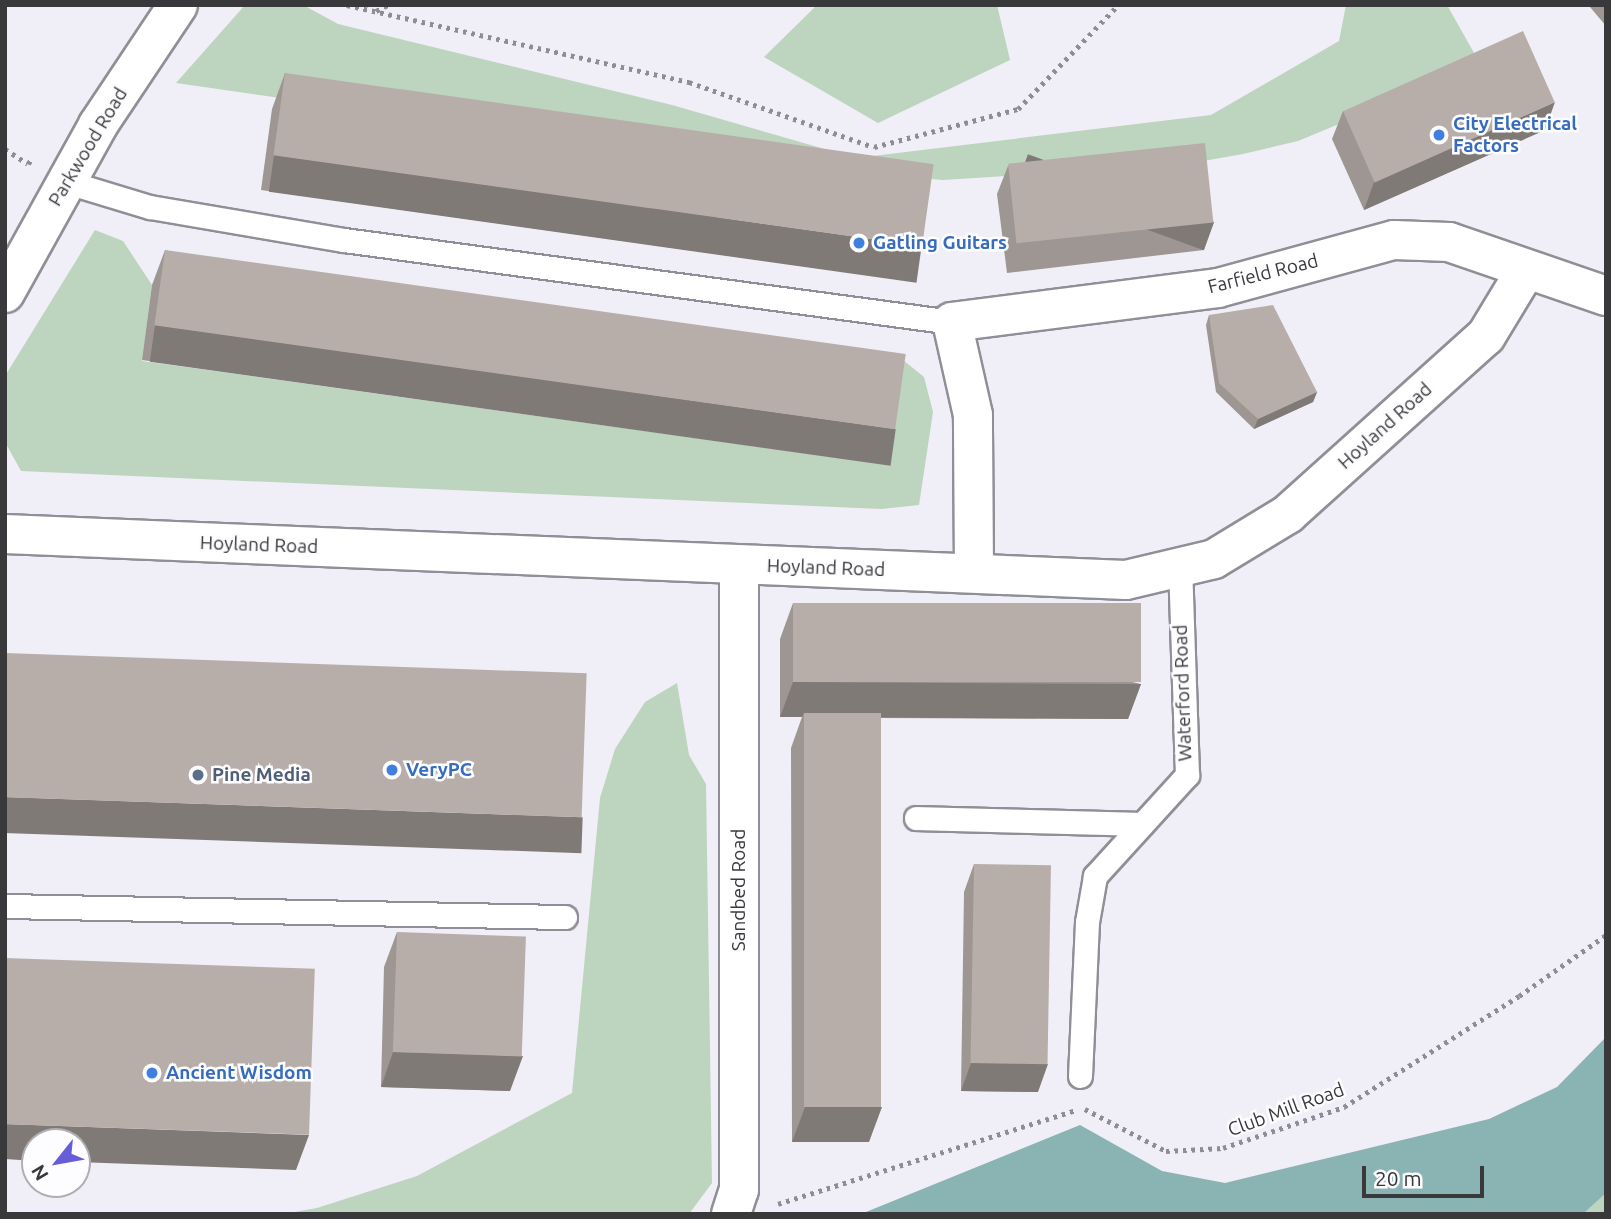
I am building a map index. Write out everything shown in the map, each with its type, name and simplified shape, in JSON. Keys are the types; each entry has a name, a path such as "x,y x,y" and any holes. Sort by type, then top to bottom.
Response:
{"street":[{"name":"Parkwood Road","path":"5,293 98,125 178,5"},
{"name":"Farfield Road","path":"952,322 1218,288 1394,240 1449,242 1606,296"},
{"name":"Hoyland Road","path":"5,534 1126,580 1214,559 1289,514 1486,336 1526,270"},
{"path":"952,322 973,415 975,572"},
{"name":"Sandbed Road","path":"731,1214 738,1190 739,565"}],"lane":[{"path":"66,183 150,207 344,240 952,322"},
{"name":"Waterford Road","path":"1080,1076 1087,922 1095,876 1187,775 1180,567"},
{"path":"916,818 1142,824"},
{"path":"5,906 565,917"}],"path":[{"path":"347,5 689,82 874,148 1018,109 1118,5"},
{"path":"376,12 388,5"},
{"name":"Club Mill Road","path":"770,1206 1083,1108 1166,1151 1223,1148 1344,1107 1519,996 1606,935"}],"shaded area":[{"path":"245,5 303,5 338,24 672,105 856,158 1211,115 1339,41 1346,5 1447,5 1478,60 1450,78 1298,141 1243,154 1181,165 943,180 729,162 176,83"},
{"path":"817,5 997,5 1010,60 878,123 764,57"},
{"path":"95,230 123,241 152,285 142,361 882,464 898,356 924,377 933,412 919,505 881,509 21,471 5,442 5,376"},
{"path":"677,683 689,755 706,784 712,1183 689,1214 283,1214 317,1208 417,1176 572,1093 600,798 615,749 645,702"},
{"path":"1606,1037 1606,1193 1583,1214 861,1214 1080,1125 1162,1171 1225,1183 1489,1119 1557,1087"},
{"path":"1606,1193 1606,1214 1583,1214"}],"building":[{"name":"City Electrical Factors","path":"1523,31 1555,102 1375,182 1343,111"},
{"path":"285,73 934,164 922,246 273,155"},
{"path":"1205,143 1213,223 1016,243 1008,164"},
{"path":"165,250 906,354 895,429 154,325"},
{"path":"1273,305 1317,392 1258,419 1219,383 1209,315"},
{"path":"793,603 1141,603 1141,682 793,682"},
{"path":"5,653 587,673 582,817 5,797"},
{"path":"804,713 881,713 881,1107 804,1107"},
{"path":"974,864 1051,865 1048,1064 971,1063"},
{"path":"397,932 526,937 522,1056 393,1052"},
{"name":"Ancient Wisdom","path":"5,958 315,969 309,1135 5,1124"}],"place":[{"name":"City Electrical Factors","path":"1439,135"},
{"name":"Gatling Guitars","path":"859,243"},
{"name":"VeryPC","path":"392,770"},
{"name":"Pine Media","path":"198,775"},
{"name":"Ancient Wisdom","path":"152,1073"}]}
